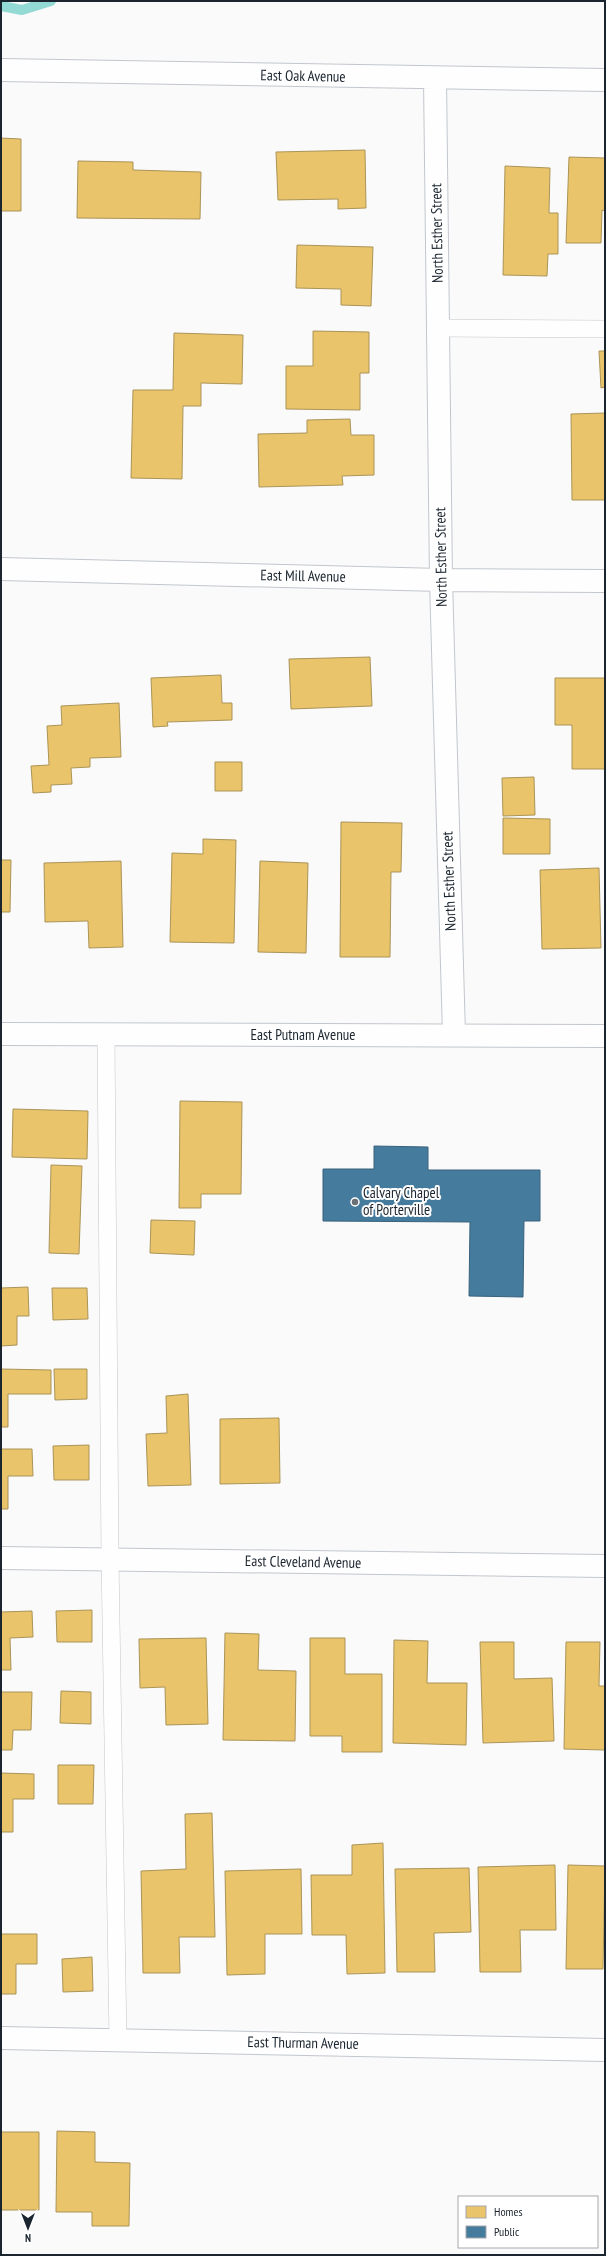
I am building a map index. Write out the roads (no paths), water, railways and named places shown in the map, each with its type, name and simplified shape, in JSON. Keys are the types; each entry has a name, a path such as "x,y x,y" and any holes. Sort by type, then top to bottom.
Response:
{"street":[{"name":"East Oak Avenue","path":"1,70 605,80"},
{"name":"North Esther Street","path":"435,78 441,580 454,1035"},
{"name":"East Mill Avenue","path":"1,569 441,580 605,581"},
{"name":"East Putnam Avenue","path":"1,1034 605,1036"},
{"name":"East Cleveland Avenue","path":"1,1558 605,1566"},
{"name":"East Thurman Avenue","path":"1,2038 605,2050"}],"lane":[{"path":"438,328 605,329"},
{"path":"106,1034 110,1559 118,2040"}],"waterway":[{"path":"1,6 22,10 51,1"}],"place":[{"name":"Calvary Chapel of Porterville","path":"355,1202"}]}
